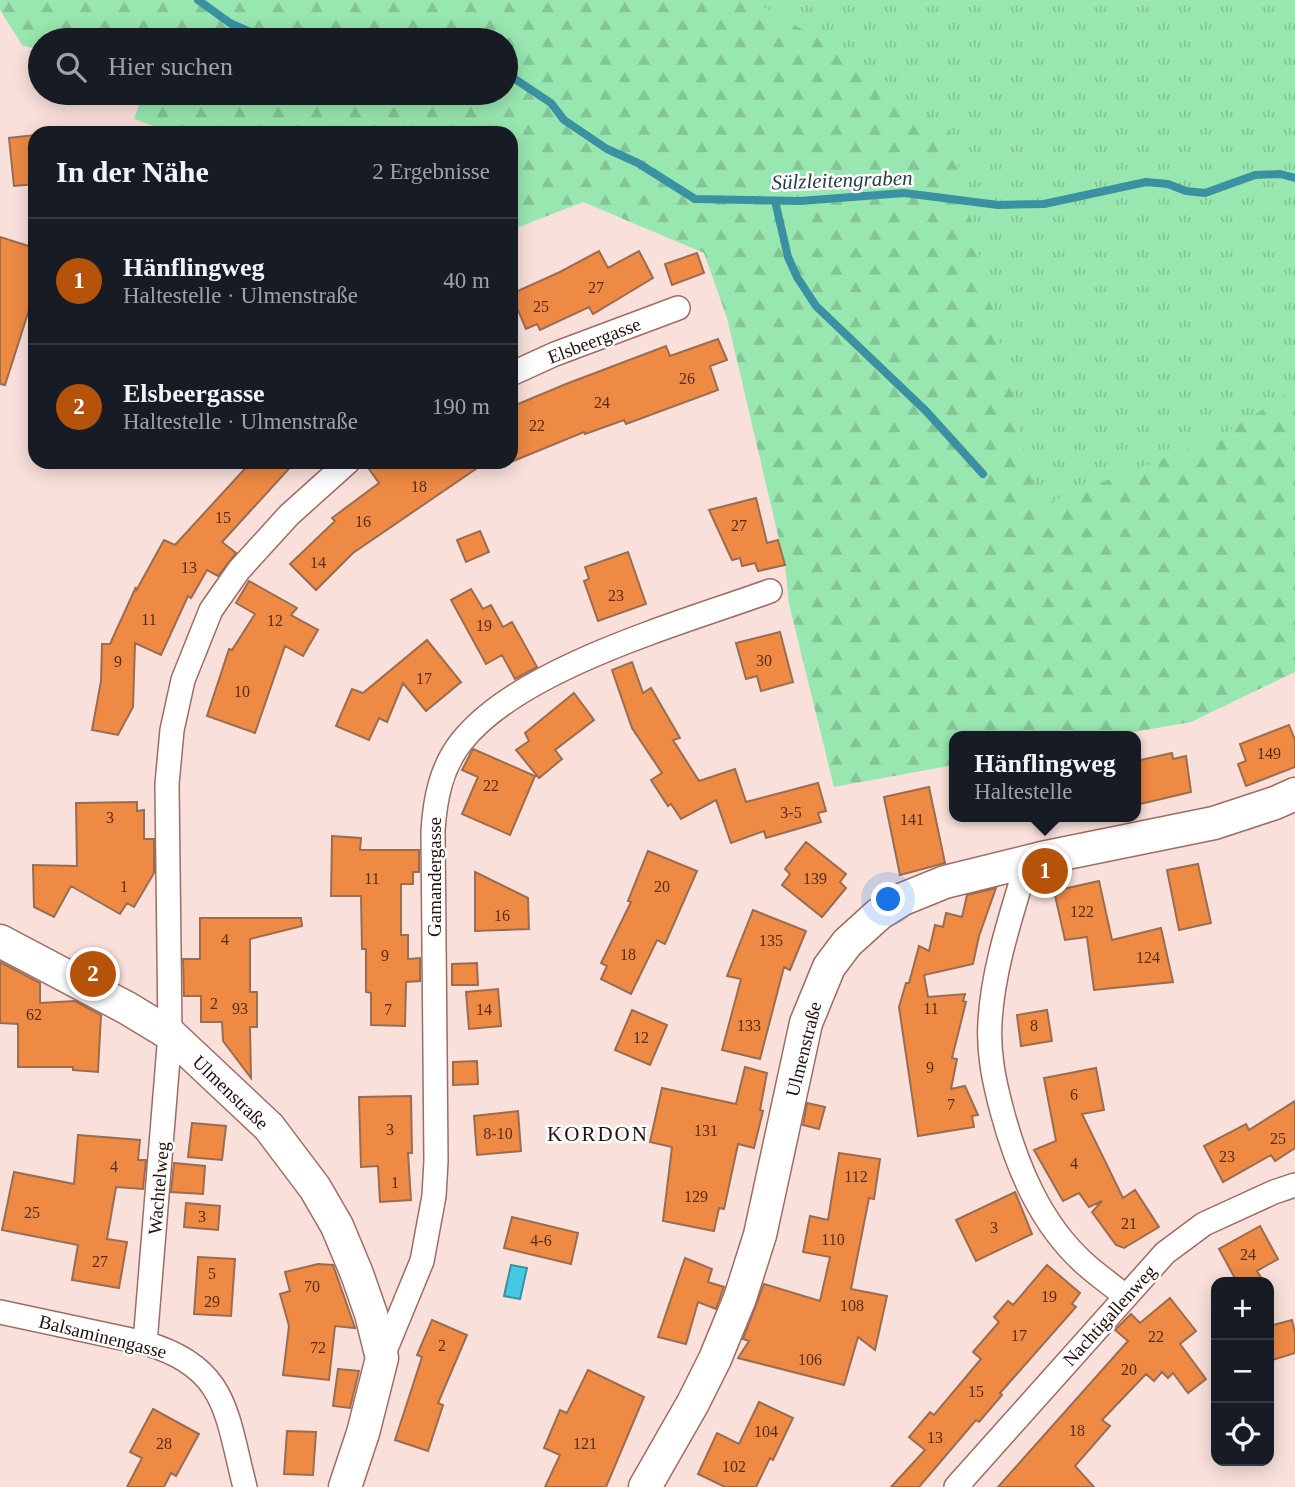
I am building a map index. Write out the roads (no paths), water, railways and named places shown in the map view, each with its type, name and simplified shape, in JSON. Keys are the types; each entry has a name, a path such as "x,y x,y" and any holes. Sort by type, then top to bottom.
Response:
{"street":[{"name":"Elsbeergasse","path":"518,371 555,354 678,308"},
{"path":"170,1034 167,784 172,730 183,680 211,610 239,570 289,515 340,469"},
{"name":"Gamandergasse","path":"382,1357 422,1261 434,1196 433,831 439,785 448,763 460,743 474,728 493,711 524,691 605,650 770,591"},
{"name":"Ulmenstraße","path":"645,1487 693,1403 715,1359 740,1298 760,1236 806,1023 829,967 847,943 878,914 945,882 1214,823 1295,794"},
{"path":"1027,862 1001,951 990,1021 991,1068 1013,1153 1031,1193 1055,1229 1083,1262 1125,1296"},
{"name":"Ulmenstraße","path":"0,941 117,1002 170,1034 269,1127 315,1188 337,1226 357,1274 382,1357 363,1433 345,1487"},
{"name":"Wachtelweg","path":"145,1343 170,1034"},
{"name":"Nachtigallenweg","path":"956,1487 1164,1253 1204,1224 1295,1185"},
{"name":"Balsaminengasse","path":"0,1312 169,1349 191,1362 206,1375 222,1401 245,1487"}],"water":[{"path":"511,1265 527,1268 520,1299 504,1296"}],"waterway":[{"name":"Sülzleitengraben","path":"198,0 241,28"},
{"name":"Sülzleitengraben","path":"518,81 551,103 564,120 607,149 638,163 695,199 800,201 904,193 998,205 1044,204 1146,182 1205,193 1255,175 1280,174 1295,178"},
{"path":"775,201 788,257 797,277 816,306 926,411 983,474"}],"place":[{"name":"Hänflingweg","path":"1045,871"},
{"name":"Elsbeergasse","path":"93,974"}],"district":[{"name":"KORDON","path":"598,1134"}]}
